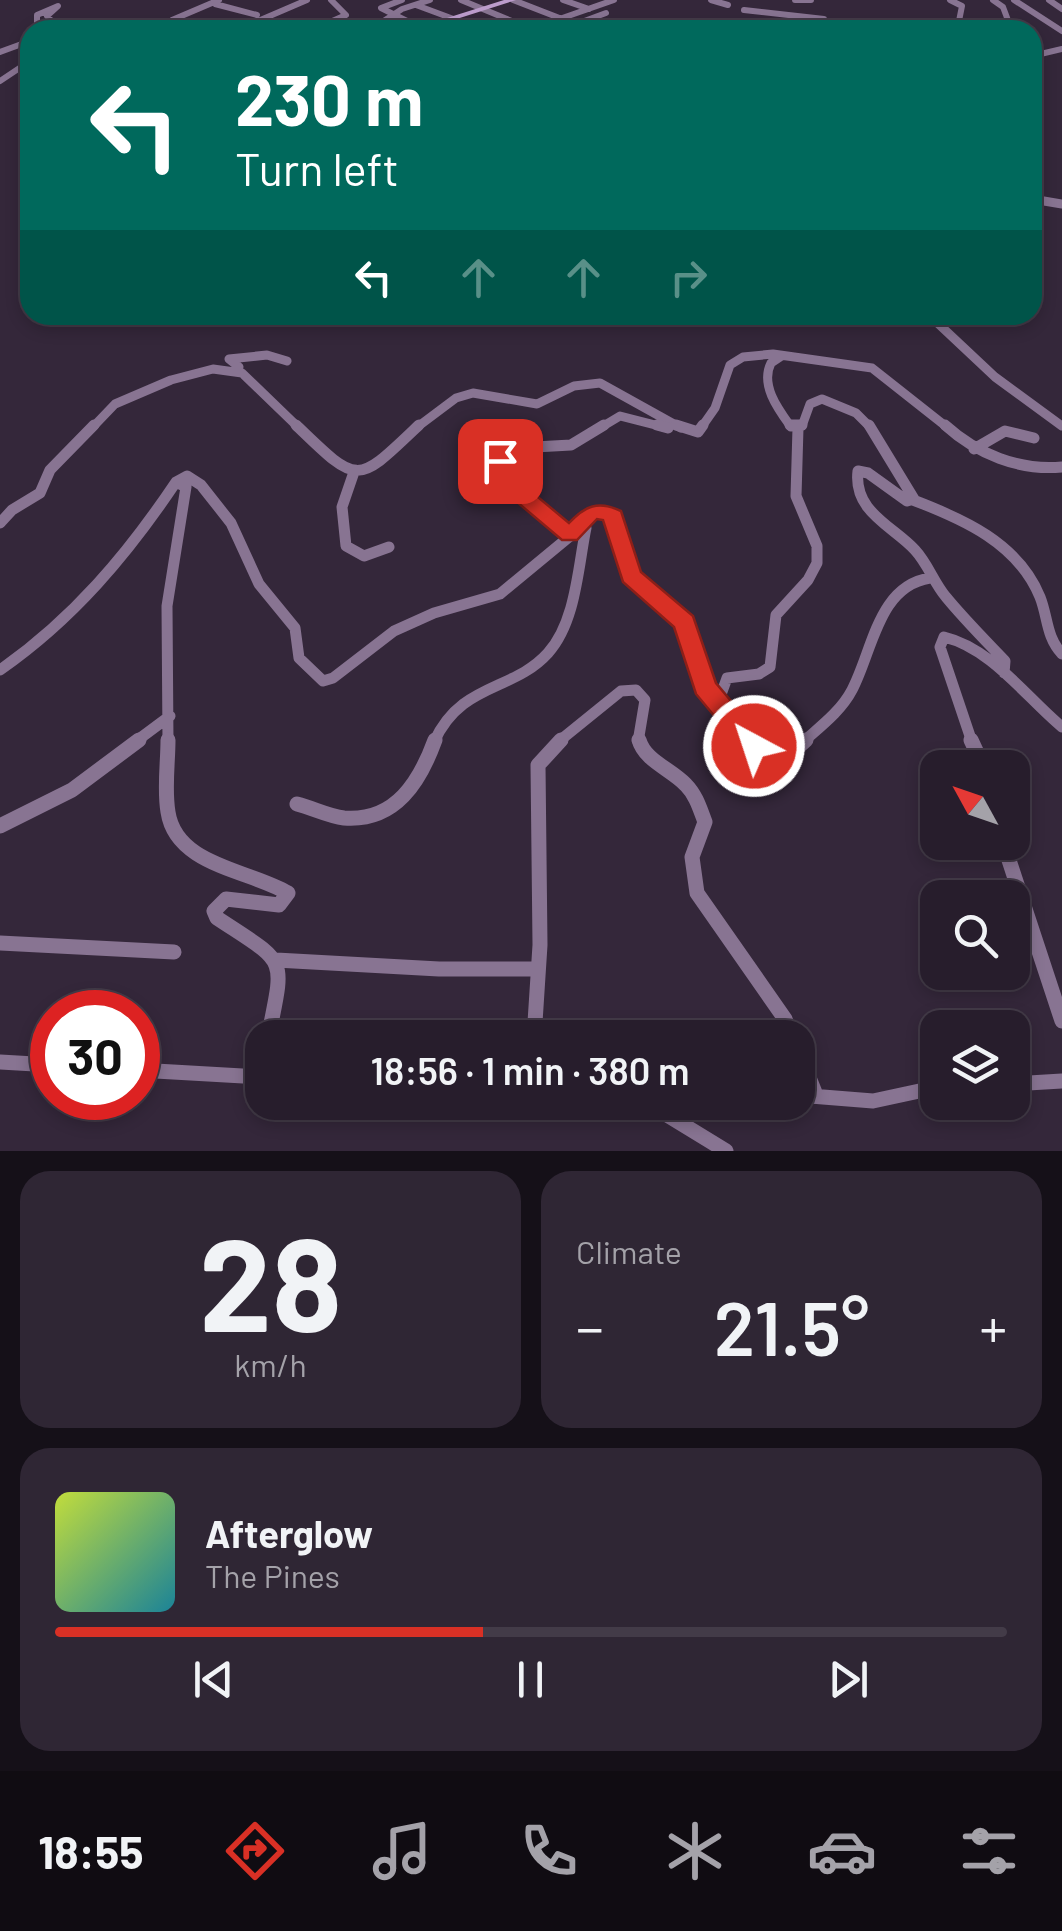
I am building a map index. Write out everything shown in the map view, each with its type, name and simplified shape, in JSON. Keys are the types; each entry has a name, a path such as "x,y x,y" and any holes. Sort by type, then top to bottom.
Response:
{"street":[{"path":"255,20 276,8 307,0"},
{"path":"332,0 346,15 335,20"},
{"path":"399,20 381,8 402,0"},
{"path":"385,20 430,0"},
{"path":"461,0 508,20"},
{"path":"446,20 512,0 562,19"},
{"path":"563,0 589,9"},
{"path":"559,20 614,0"},
{"path":"711,0 728,5"},
{"path":"739,20 749,0"},
{"path":"767,20 777,0"},
{"path":"794,0 811,0"},
{"path":"950,0 962,6 959,20"},
{"path":"993,0 1008,20"},
{"path":"1014,0 1028,6 1041,20"},
{"path":"1049,0 1062,9"},
{"path":"162,15 176,19 217,2 257,15"},
{"path":"416,5 458,20"},
{"path":"37,20 37,15 58,6 47,16 51,20"},
{"path":"795,20 802,7"},
{"path":"744,10 824,18"},
{"path":"589,20 606,14"},
{"path":"940,325 995,377 1062,426"},
{"path":"571,536 512,486 502,469 504,453 518,448 572,445 620,416 648,420 686,436 704,428 732,362 758,354 880,371 974,449 1033,470 1062,468"},
{"path":"286,361 268,355 229,359 246,371 276,410 318,442 335,463 354,472 378,466 422,422 469,393 542,404 568,388 596,382 696,432"},
{"path":"784,355 770,361 765,371 781,412 789,425 798,428"},
{"path":"0,523 12,510 40,493 50,470 72,444 122,400 184,375 219,368 238,371 255,385"},
{"path":"718,703 730,676 759,674 771,666 775,656 772,630 776,614 801,588 818,560 818,548 796,495 798,428 816,399 853,409 880,435 896,474 914,500"},
{"path":"974,449 993,442 1005,431 1034,438"},
{"path":"1004,673 1007,666 998,651 930,578 914,550 868,510 856,472 865,471 905,500 914,500 998,541 1015,554 1038,593 1052,644 1062,654"},
{"path":"354,472 342,507 346,546 364,556 388,547"},
{"path":"0,670 46,638 103,582 176,482 194,478 231,524 259,584 295,628 300,658 323,681 333,678 394,631 423,617 500,594 595,512 613,516 631,576 685,622 702,680 759,750 777,755 795,750 840,707 852,690 886,608 911,581 930,578"},
{"path":"176,482 186,487 167,606 167,804 171,823 182,840 204,858 286,890 288,899 279,904 226,898 214,911 217,918 276,960 282,974 272,1020"},
{"path":"297,804 354,817 384,806 412,789 423,773 436,734 458,708 484,688 540,660 550,650 572,602 575,569 586,528 583,524"},
{"path":"975,750 940,642 944,637 960,640 1004,673 1033,705 1062,727"},
{"path":"535,1020 538,765 548,750 621,691 636,690 645,700 638,744 649,758 686,780 698,799 705,822 692,850 689,873 697,893 785,1020"},
{"path":"0,826 72,790 170,716"},
{"path":"1008,860 1062,1021"},
{"path":"0,943 174,952"},
{"path":"276,960 439,969 538,969"},
{"path":"0,1062 30,1064"},
{"path":"160,1070 245,1072"},
{"path":"1030,1083 1062,1081"},
{"path":"816,1095 873,1101 920,1091"},
{"path":"675,1120 726,1151"}],"route":[{"path":"500,461 512,486 571,536 591,513 599,511 613,516 631,576 685,622 705,687 754,746"}]}
